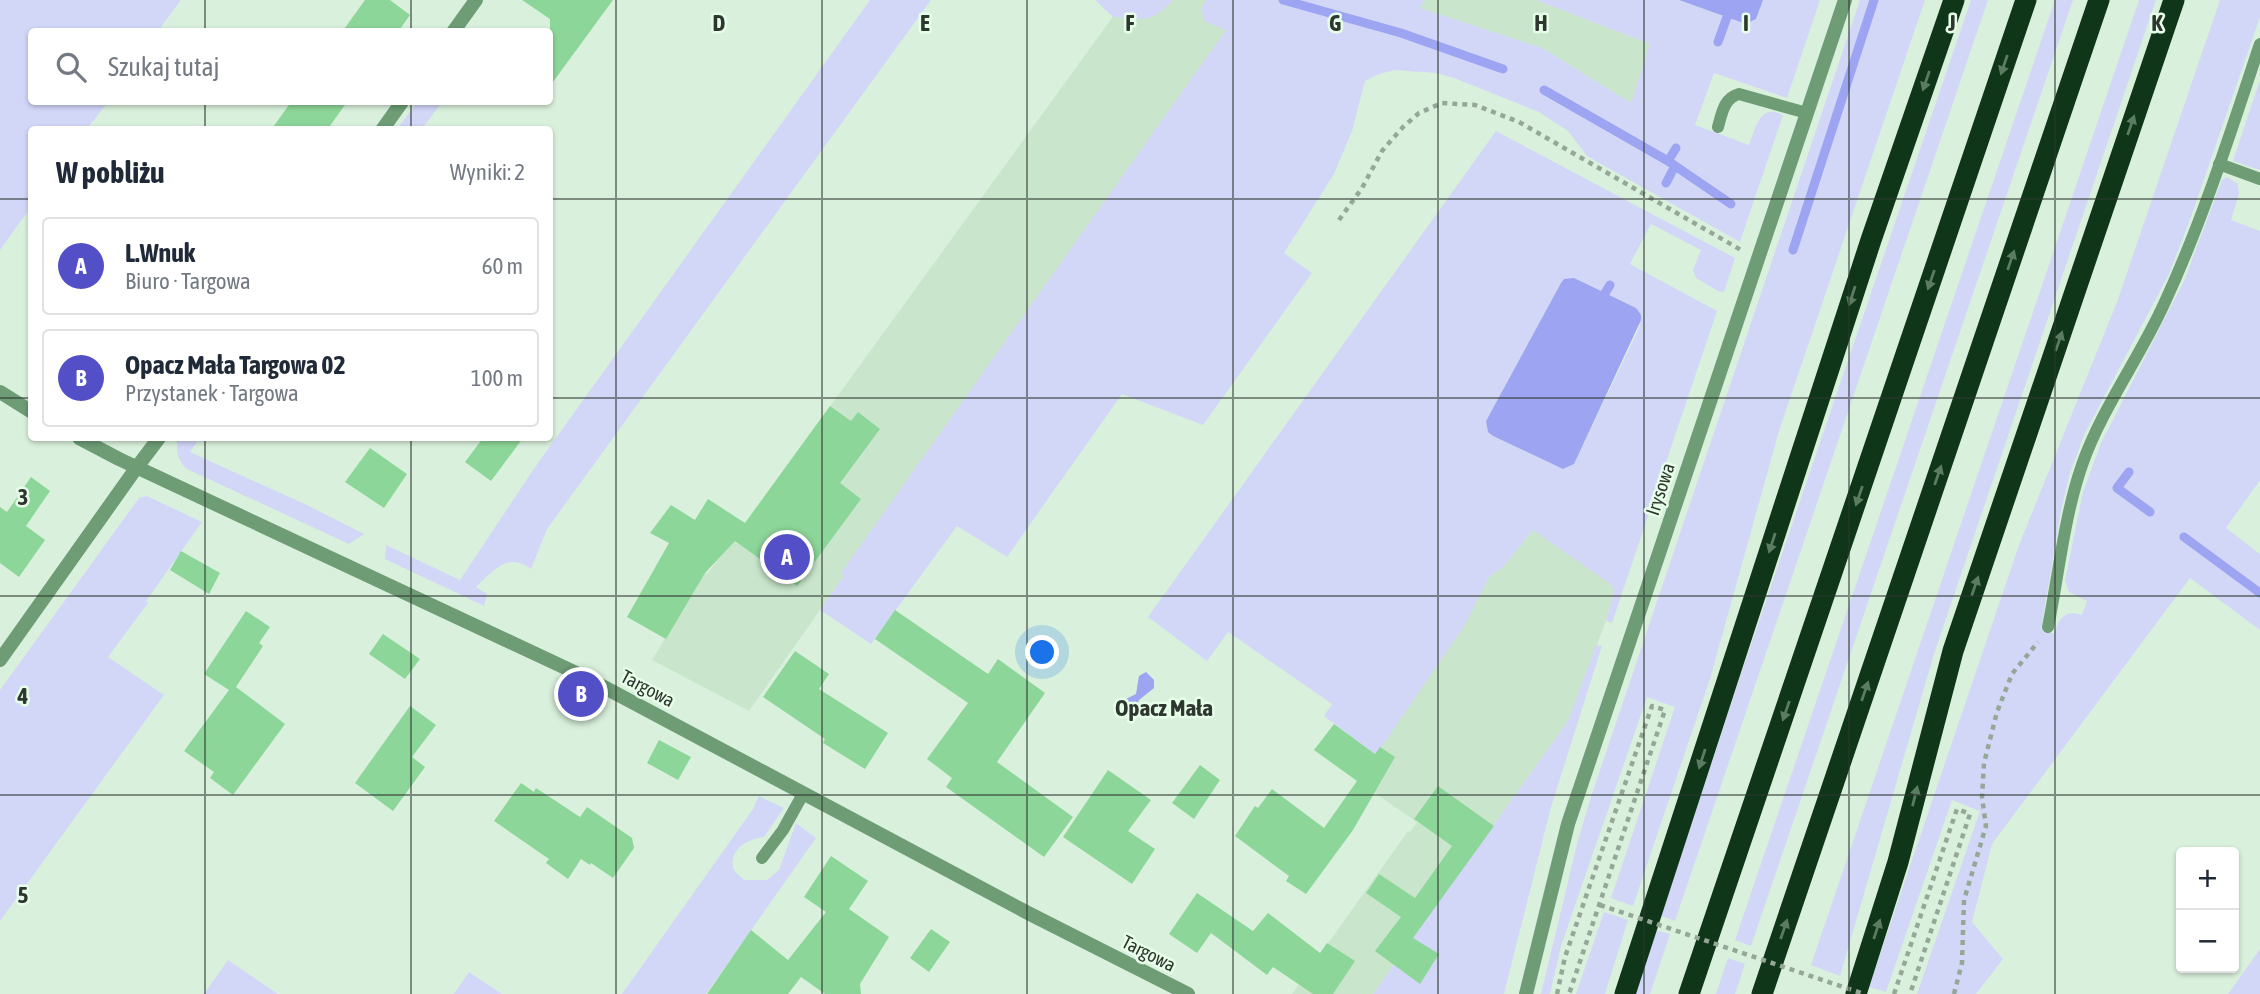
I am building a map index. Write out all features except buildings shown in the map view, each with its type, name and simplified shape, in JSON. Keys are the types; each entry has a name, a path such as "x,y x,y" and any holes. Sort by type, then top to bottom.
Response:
{"highway":[{"path":"1625,994 1866,253 1954,0"},
{"path":"1689,994 2026,0"},
{"path":"1762,994 2099,0"},
{"path":"1856,994 1898,862 1953,651 2174,0"}],"street":[{"path":"456,28 476,0"},
{"name":"Irysowa","path":"1526,994 1568,824 1845,0"},
{"path":"385,126 400,105"},
{"path":"0,392 28,410"},
{"name":"Targowa","path":"85,441 587,678 1028,913 1188,994"},
{"path":"0,660 157,441"}],"lane":[{"path":"2048,627 2082,465 2099,423 2158,318 2189,251 2260,44"},
{"path":"1718,127 1730,97 1739,94 1807,113"},
{"path":"2218,164 2260,179"},
{"path":"762,858 783,830 803,794"}],"path":[{"path":"1339,220 1362,188 1382,151 1419,113 1442,103 1475,105 1518,122 1757,258"},
{"path":"1954,994 1962,963 1964,900 1986,826 1982,779 1995,721 2012,674 2048,627"},
{"path":"1557,994 1565,957 1652,706 1665,710 1569,994"},
{"path":"1894,994 1957,809 1970,814 1910,994"},
{"path":"1600,905 1864,994"}],"shaded area":[{"path":"0,0 181,0 160,28 28,28 28,105 106,105 89,126 28,126 28,211 0,250"},
{"path":"870,0 931,0 547,529 531,569 515,562 501,565 476,587 487,594 484,606 385,559 386,545 460,580 533,470"},
{"path":"1095,0 1173,0 1159,13 1139,19 1113,17"},
{"path":"1125,0 1248,0 842,574 844,576 749,711 652,660 705,573 707,574 731,543"},
{"path":"1206,0 1425,0 1420,8 1542,48 1631,103 1650,44 1536,0 1679,0 1746,24 1756,19 1763,0 1820,0 1787,98 1714,73 1695,125 1749,145 1764,114 1775,112 1783,115 1740,242 1587,156 1568,131 1539,112 1436,73 1395,70 1365,81 1352,131 1334,174 1284,253 1312,273 1203,425 1122,394 1007,557 957,526 871,644 820,610 844,576 841,573 1226,30 1204,21 1201,9"},
{"path":"1425,0 1536,0 1650,44 1631,103 1542,48 1419,8"},
{"path":"1860,0 1925,0 1779,431 1710,679 1633,906 1611,898 1675,707 1647,697 1561,946 1550,994 1541,994 1591,797"},
{"path":"1971,0 1988,0 1675,921 1661,916"},
{"path":"2055,0 2073,0 1751,946 1735,940"},
{"path":"2139,0 2156,0 1934,654 1840,976 1811,965"},
{"path":"2220,0 2260,0 2260,17 2169,274 2084,435 2070,473 2041,629 2054,634 2064,616 2071,613 2082,615 2087,601 2069,592 2065,581 2083,492 2101,443 2184,281 2222,180 2227,177 2238,184 2239,194 2231,220 2260,231 2260,480 2226,528 2260,554 2260,630 2190,578 1992,844 1972,922 2003,959 1976,994 1917,994 1980,811 1952,800 1886,992 1869,987 2019,545 2117,302"},
{"path":"2260,80 2260,170 2233,161"},
{"path":"415,105 440,105 424,126 399,126"},
{"path":"1496,131 1735,258 1724,292 1718,291 1696,278 1693,270 1701,250 1651,224 1630,264 1717,311 1612,623 1606,621 1614,590 1609,583 1533,530 1503,567 1489,577 1464,626 1376,755 1324,716 1332,704 1228,632 1207,661 1148,617","holes":["1561,283 1605,293 1636,308 1640,326 1574,464 1563,469 1493,436 1486,421"]},
{"path":"178,441 198,441 190,452 364,534 349,544 187,469 181,463"},
{"path":"147,496 202,522 108,657 164,695 0,921 0,690 139,498"},
{"path":"1533,530 1598,574 1614,590 1606,621 1568,721 1373,994 1292,994 1417,822 1357,781 1463,626 1489,577 1503,567"},
{"path":"1596,645 1602,646 1551,807 1504,994 1373,994 1568,721"},
{"path":"759,796 784,808 764,837 747,842 734,855 734,869 744,880 767,880 779,870 796,823 816,838 706,994 622,994 753,809"},
{"path":"1604,912 1628,920 1605,994 1576,994"},
{"path":"1655,930 1670,934 1650,994 1635,994"},
{"path":"2260,949 2260,994 2228,994"},
{"path":"1728,958 1745,964 1735,994 1716,994"},
{"path":"228,960 278,994 204,994"},
{"path":"469,972 502,994 454,994"}],"water":[{"path":"1679,0 1763,0 1756,19 1746,24"},
{"path":"1574,278 1636,308 1641,320 1574,464 1563,469 1493,436 1488,432 1486,421 1561,283 1564,279"},
{"path":"1146,672 1154,680 1154,688 1139,700 1133,716 1124,716 1119,710 1120,702 1136,694 1139,676"}],"waterway":[{"path":"1283,0 1401,33 1503,69"},
{"path":"1793,250 1874,0"},
{"path":"1718,42 1727,17"},
{"path":"1544,90 1668,161 1731,204"},
{"path":"1668,161 1676,148"},
{"path":"1666,183 1675,166"},
{"path":"1605,293 1610,285"},
{"path":"2129,472 2117,488 2150,512"},
{"path":"2184,537 2260,593"}],"place":[{"name":"L.Wnuk","path":"787,557"},
{"name":"Opacz Mała Targowa 02","path":"581,694"}],"district":[{"name":"Opacz Mała","path":"1164,708"}]}
